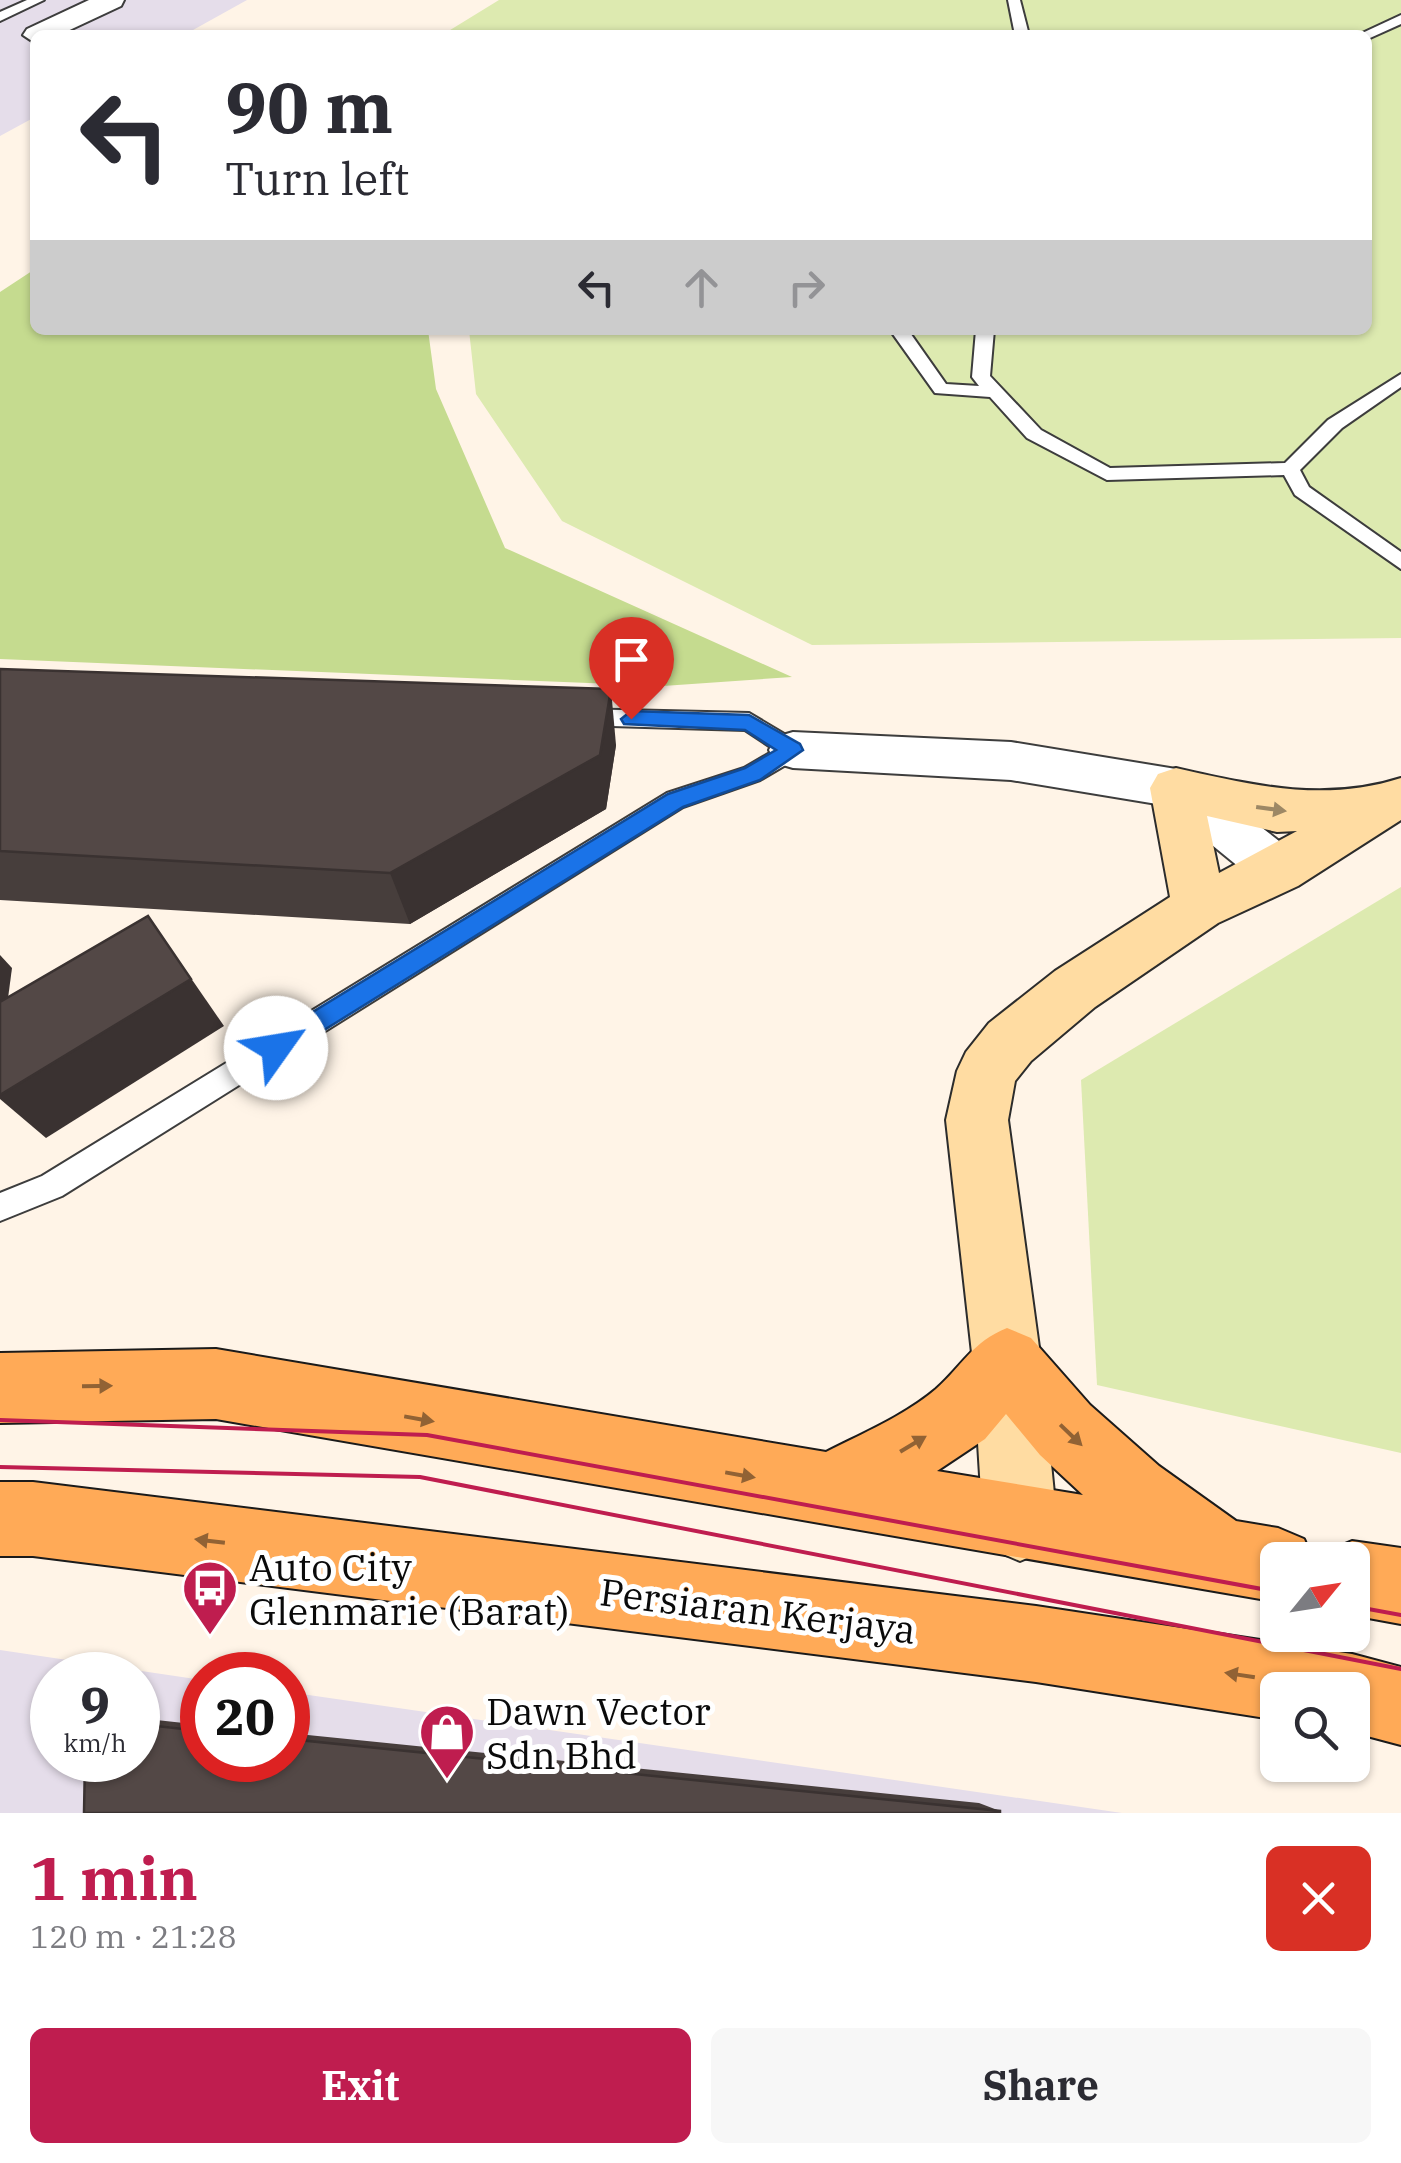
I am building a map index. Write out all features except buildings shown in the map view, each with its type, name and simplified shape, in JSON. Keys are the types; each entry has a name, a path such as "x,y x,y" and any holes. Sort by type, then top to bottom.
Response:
{"main road":[{"path":"826,1490 908,1448 960,1414 1007,1362 1065,1430 1133,1492 1251,1561"},
{"path":"0,1388 216,1384 1251,1561"},
{"name":"Persiaran Kerjaya","path":"0,1519 33,1519 1036,1644 1260,1678"},
{"path":"1370,1581 1401,1586"},
{"path":"1370,1698 1401,1706"}],"street":[{"path":"47,30 111,0"},
{"path":"793,750 1011,761 1176,788 1277,812 1388,803"},
{"path":"1176,788 1280,870"},
{"path":"1176,788 1199,908"},
{"path":"1020,1524 1007,1362 977,1120 987,1071 1010,1042 1075,989 1199,908 1280,870 1388,803"}],"lane":[{"path":"0,17 38,0"},
{"path":"1014,0 1021,30"},
{"path":"1372,32 1401,19"},
{"path":"902,335 941,390 995,392"},
{"path":"984,335 980,378 1034,434 1106,474 1290,469 1335,424 1401,380"},
{"path":"1290,469 1302,491 1394,561 1401,562"},
{"path":"0,1207 52,1186 676,800 752,774 793,750 749,722 552,717"}],"shaded area":[{"path":"0,0 247,0 193,30 30,30 30,120 0,136"},
{"path":"0,1650 30,1654 30,1782 160,1782 160,1674 180,1677 180,1782 310,1782 310,1695 1122,1813 0,1813"}],"green space":[{"path":"499,0 1401,0 1401,638 812,645 562,521 476,394 470,335 1372,335 1372,30 450,30"},
{"path":"30,272 30,335 429,335 436,389 505,548 792,677 663,686 0,659 0,292"},
{"path":"1401,887 1401,1453 1097,1385 1081,1080"}],"tram line":[{"path":"0,1420 427,1435 1260,1589"},
{"path":"0,1467 420,1477 1401,1669"},
{"path":"1370,1609 1401,1615"}],"place":[{"name":"Auto City Glenmarie (Barat)","path":"210,1637"},
{"name":"Dawn Vector Sdn Bhd","path":"447,1781"}],"route":[{"path":"276,1048 676,800 752,774 793,750 749,722 631,719"}]}
